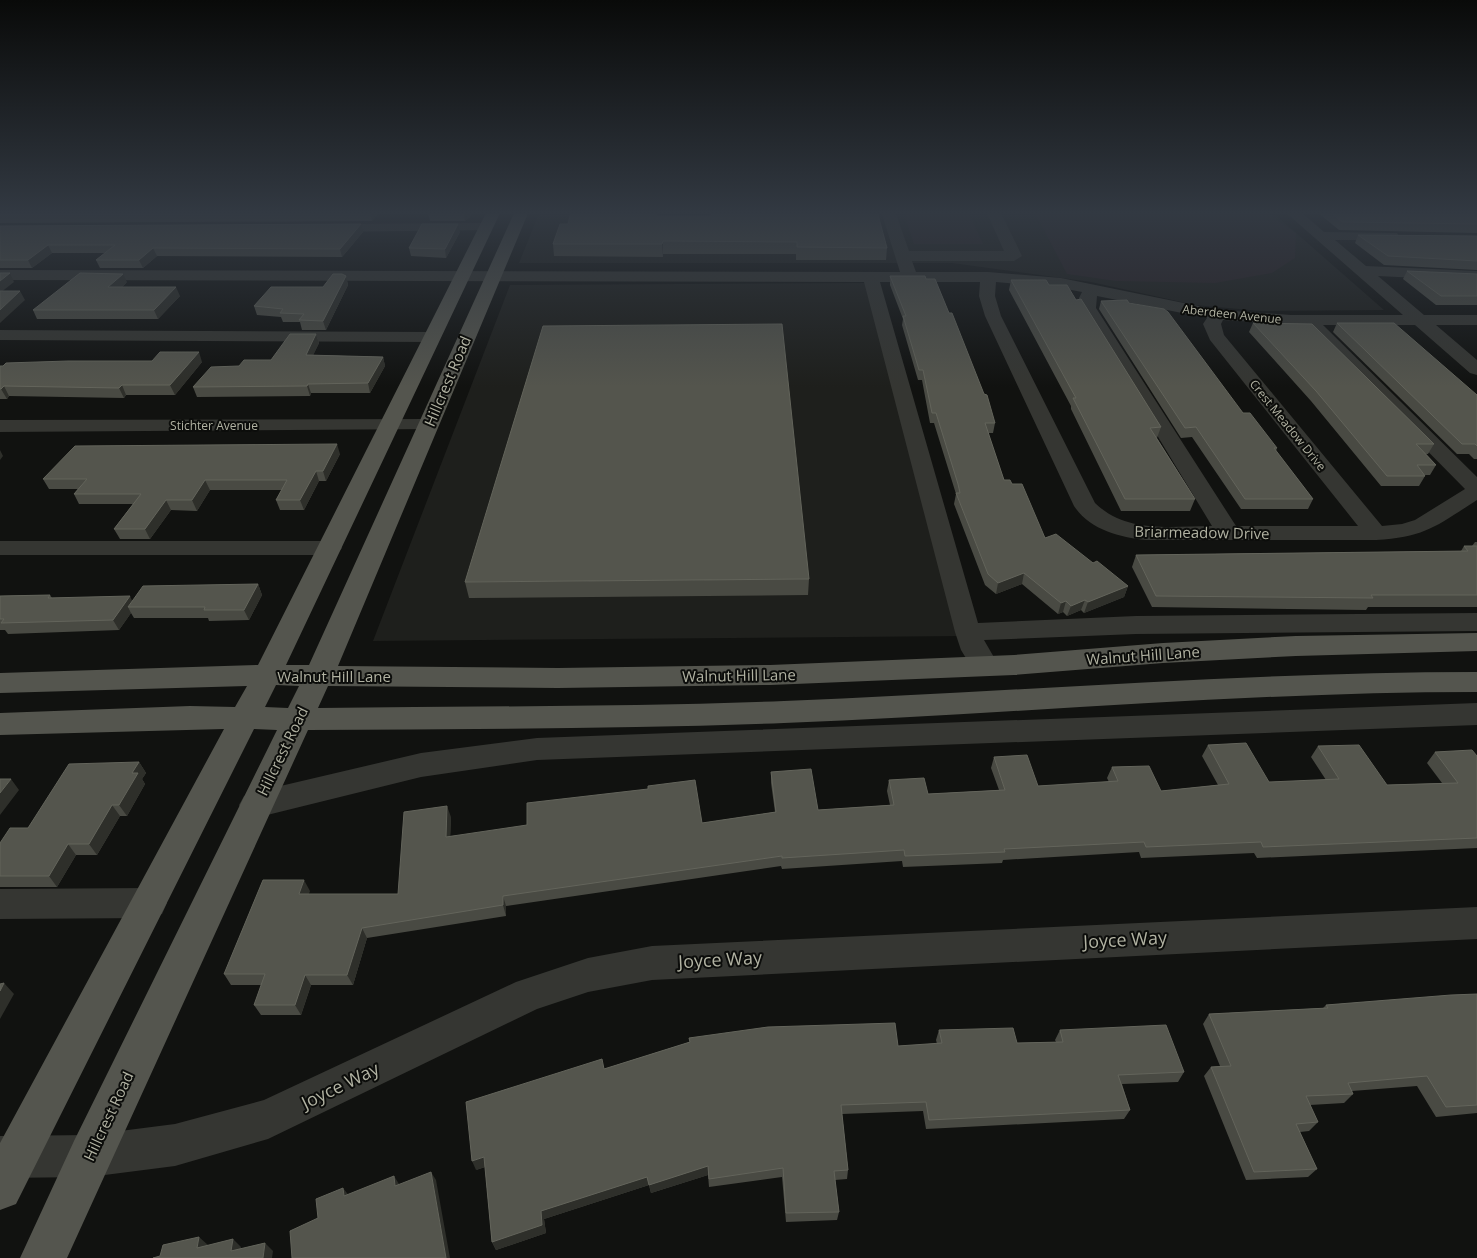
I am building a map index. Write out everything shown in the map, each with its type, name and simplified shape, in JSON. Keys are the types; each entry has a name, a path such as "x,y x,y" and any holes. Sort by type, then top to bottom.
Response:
{"main road":[{"name":"Hillcrest Road","path":"5,1167 150,903 267,675 465,270"},
{"name":"Hillcrest Road","path":"43,1258 89,1156 318,676 429,425 495,270"},
{"name":"Walnut Hill Lane","path":"0,683 267,675 558,678 770,675 985,666 1296,646 1477,642"},
{"path":"0,724 190,717 297,719 785,712 1356,682 1477,682"}],"street":[{"path":"907,270 909,276"},
{"path":"1363,271 1477,276"},
{"path":"1363,271 1477,369"},
{"name":"Aberdeen Avenue","path":"0,275 988,277 1044,281 1218,315 1308,320 1477,320"},
{"name":"Briarmeadow Drive","path":"988,277 987,296 994,316 1085,506 1104,523 1132,532 1229,534 1376,533 1405,531 1423,525 1477,491"},
{"path":"1092,289 1087,298 1088,308 1229,534"},
{"name":"Crest Meadow Drive","path":"1218,315 1212,324 1216,336 1376,533"},
{"path":"1308,320 1477,491"},
{"path":"0,335 432,337"},
{"name":"Stichter Avenue","path":"0,426 429,425"},
{"path":"0,548 330,548"},
{"path":"968,632 1136,625 1477,622"},
{"path":"255,805 420,765 537,749 1477,714"},
{"path":"0,904 150,903"},
{"name":"Joyce Way","path":"5,1167 175,1145 268,1120 529,994 588,975 652,963 1477,923"}],"lane":[{"path":"870,276 968,632 974,650 985,666"}],"shaded area":[{"path":"1001,270 1338,270 1384,310 1260,311 1195,305 1091,282"},
{"path":"1065,270 1277,270 1272,273 1215,283 1116,281 1067,274"},
{"path":"868,283 964,636 373,641 510,285"}],"building":[{"path":"1407,271 1477,274 1477,296 1441,296"},
{"path":"0,273 10,273 0,281"},
{"path":"80,273 123,274 108,287 176,287 154,310 33,310"},
{"path":"333,274 346,276 323,321 299,320 304,314 280,313 283,309 254,306 271,287 323,287"},
{"path":"890,276 925,276 926,279 935,279 949,313 952,313 984,394 987,395 995,423 985,423 1004,480 1010,480 1012,484 1022,484 1045,538 1056,534 1093,563 1097,561 1128,586 1088,602 1085,600 1071,606 1066,601 1061,603 1024,573 998,583 988,574 956,493 960,493 958,484 936,413 932,413 923,370 919,370 903,316 906,316"},
{"path":"1011,280 1046,280 1049,285 1067,285 1076,300 1081,299 1161,427 1150,428 1195,499 1125,499 1073,398 1076,398"},
{"path":"0,291 20,291 0,310"},
{"path":"1127,300 1129,303 1164,309 1168,312 1243,413 1250,413 1313,499 1245,499 1196,427 1185,428 1101,301"},
{"path":"1253,323 1312,324 1434,444 1416,444 1436,465 1417,465 1425,476 1387,476 1316,391"},
{"path":"1337,323 1394,323 1477,395 1477,446 1475,444 1462,444"},
{"path":"782,324 809,579 465,582 543,326"},
{"path":"290,334 316,334 306,355 383,357 368,383 308,384 307,386 193,387 211,367 239,366 244,360 271,360"},
{"path":"160,352 199,352 170,385 122,385 119,388 4,386 0,389 0,366 6,363 152,361"},
{"path":"337,444 323,471 316,471 300,500 276,500 287,480 205,480 192,500 166,500 145,529 114,529 141,494 74,494 87,479 43,479 75,446"},
{"path":"1464,546 1477,546 1477,595 1371,595 1373,598 1156,596 1136,555 1468,551"},
{"path":"258,584 244,610 204,610 205,607 128,607 143,586"},
{"path":"50,595 48,598 130,596 113,620 1,623 4,619 0,619 0,596"},
{"path":"1246,743 1269,782 1339,779 1318,746 1359,745 1387,785 1458,783 1435,752 1472,750 1477,756 1477,838 1263,847 1261,842 1146,847 1144,842 1004,849 1005,852 905,856 904,850 782,858 782,856 503,896 503,905 362,928 347,975 305,975 295,1005 254,1005 265,974 224,974 263,880 304,880 299,894 398,894 404,812 447,806 446,837 527,825 527,803 648,789 648,786 695,780 702,823 776,812 771,772 811,769 818,810 894,805 889,780 924,778 928,794 1005,790 994,757 1027,755 1038,786 1118,781 1112,767 1149,766 1161,791 1229,784 1208,745"},
{"path":"139,762 132,773 138,773 119,805 112,805 89,844 68,844 49,876 0,876 0,843 10,828 28,828 69,764"},
{"path":"0,779 11,779 0,793"},
{"path":"1477,994 1477,1105 1446,1107 1427,1076 1348,1083 1353,1094 1306,1096 1318,1122 1296,1124 1317,1169 1254,1172 1211,1067 1231,1066 1209,1014 1328,1008 1326,1005"},
{"path":"895,1023 898,1046 942,1043 939,1030 1013,1028 1017,1043 1063,1042 1060,1030 1166,1025 1184,1072 1118,1075 1130,1110 929,1120 926,1102 841,1105 848,1170 834,1171 839,1212 786,1213 783,1168 709,1179 708,1166 649,1185 647,1177 541,1211 542,1225 492,1242 484,1157 472,1161 466,1102 602,1059 604,1069 690,1042 689,1038 768,1027"},
{"path":"431,1172 446,1258 292,1258 290,1231 318,1218 316,1199 343,1188 344,1196 394,1176 395,1186"},
{"path":"199,1237 197,1248 233,1239 231,1251 265,1243 263,1258 153,1258 160,1256 163,1245"}]}
